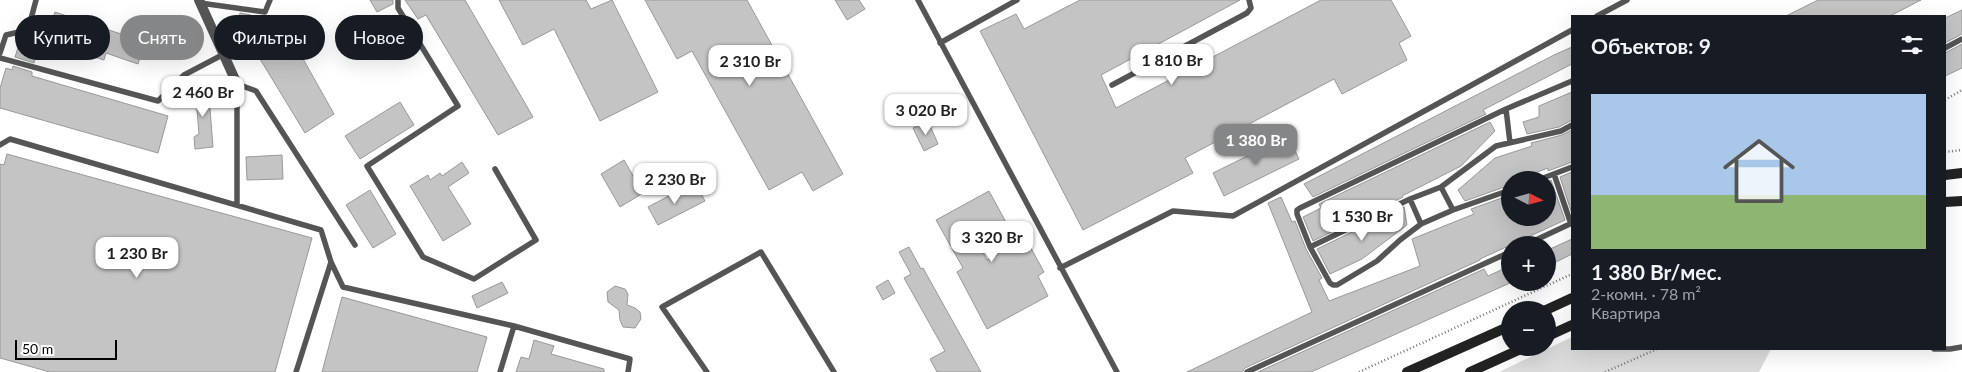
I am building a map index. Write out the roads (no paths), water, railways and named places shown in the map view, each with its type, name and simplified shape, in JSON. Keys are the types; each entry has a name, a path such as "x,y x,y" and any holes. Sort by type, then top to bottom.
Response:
{"main road":[{"path":"1946,175 1962,173"},
{"path":"1946,202 1962,201"},
{"path":"1556,305 1571,298"},
{"path":"1556,332 1571,324"},
{"path":"1407,372 1501,330"},
{"path":"1470,372 1505,356"}],"street":[{"path":"200,2 214,32"},
{"path":"227,60 237,84"}],"lane":[{"path":"0,53 6,35 28,30 36,0"},
{"path":"200,2 264,12 270,0"},
{"path":"398,0 398,8 458,106 367,166 423,258 474,279 536,240 495,169"},
{"path":"918,0 1117,372"},
{"path":"940,43 1017,0"},
{"path":"1112,85 1247,13 1251,8 1249,0"},
{"path":"1599,15 1627,0"},
{"path":"1060,268 1173,211 1233,216 1571,31"},
{"path":"1946,47 1962,39"},
{"path":"0,58 158,101 184,76 214,60"},
{"path":"1501,193 1453,210 1421,224 1377,261 1338,285 1330,283 1310,247 1297,214 1297,210 1506,109 1571,81"},
{"path":"237,205 237,84 256,91 354,245"},
{"path":"1506,109 1510,143"},
{"path":"1310,247 1410,199 1441,188 1496,146 1561,131 1571,126"},
{"path":"0,145 10,139 321,230 331,262 343,286 514,326 630,359 628,372"},
{"path":"1556,173 1571,167"},
{"path":"1556,180 1571,221"},
{"path":"1441,188 1453,210"},
{"path":"1410,199 1421,224"},
{"path":"1545,236 1571,224"},
{"path":"707,372 662,306 761,252 834,372"},
{"path":"1248,372 1501,256"},
{"path":"296,372 331,262"},
{"path":"500,372 514,326"},
{"path":"1946,349 1962,347"}]}
